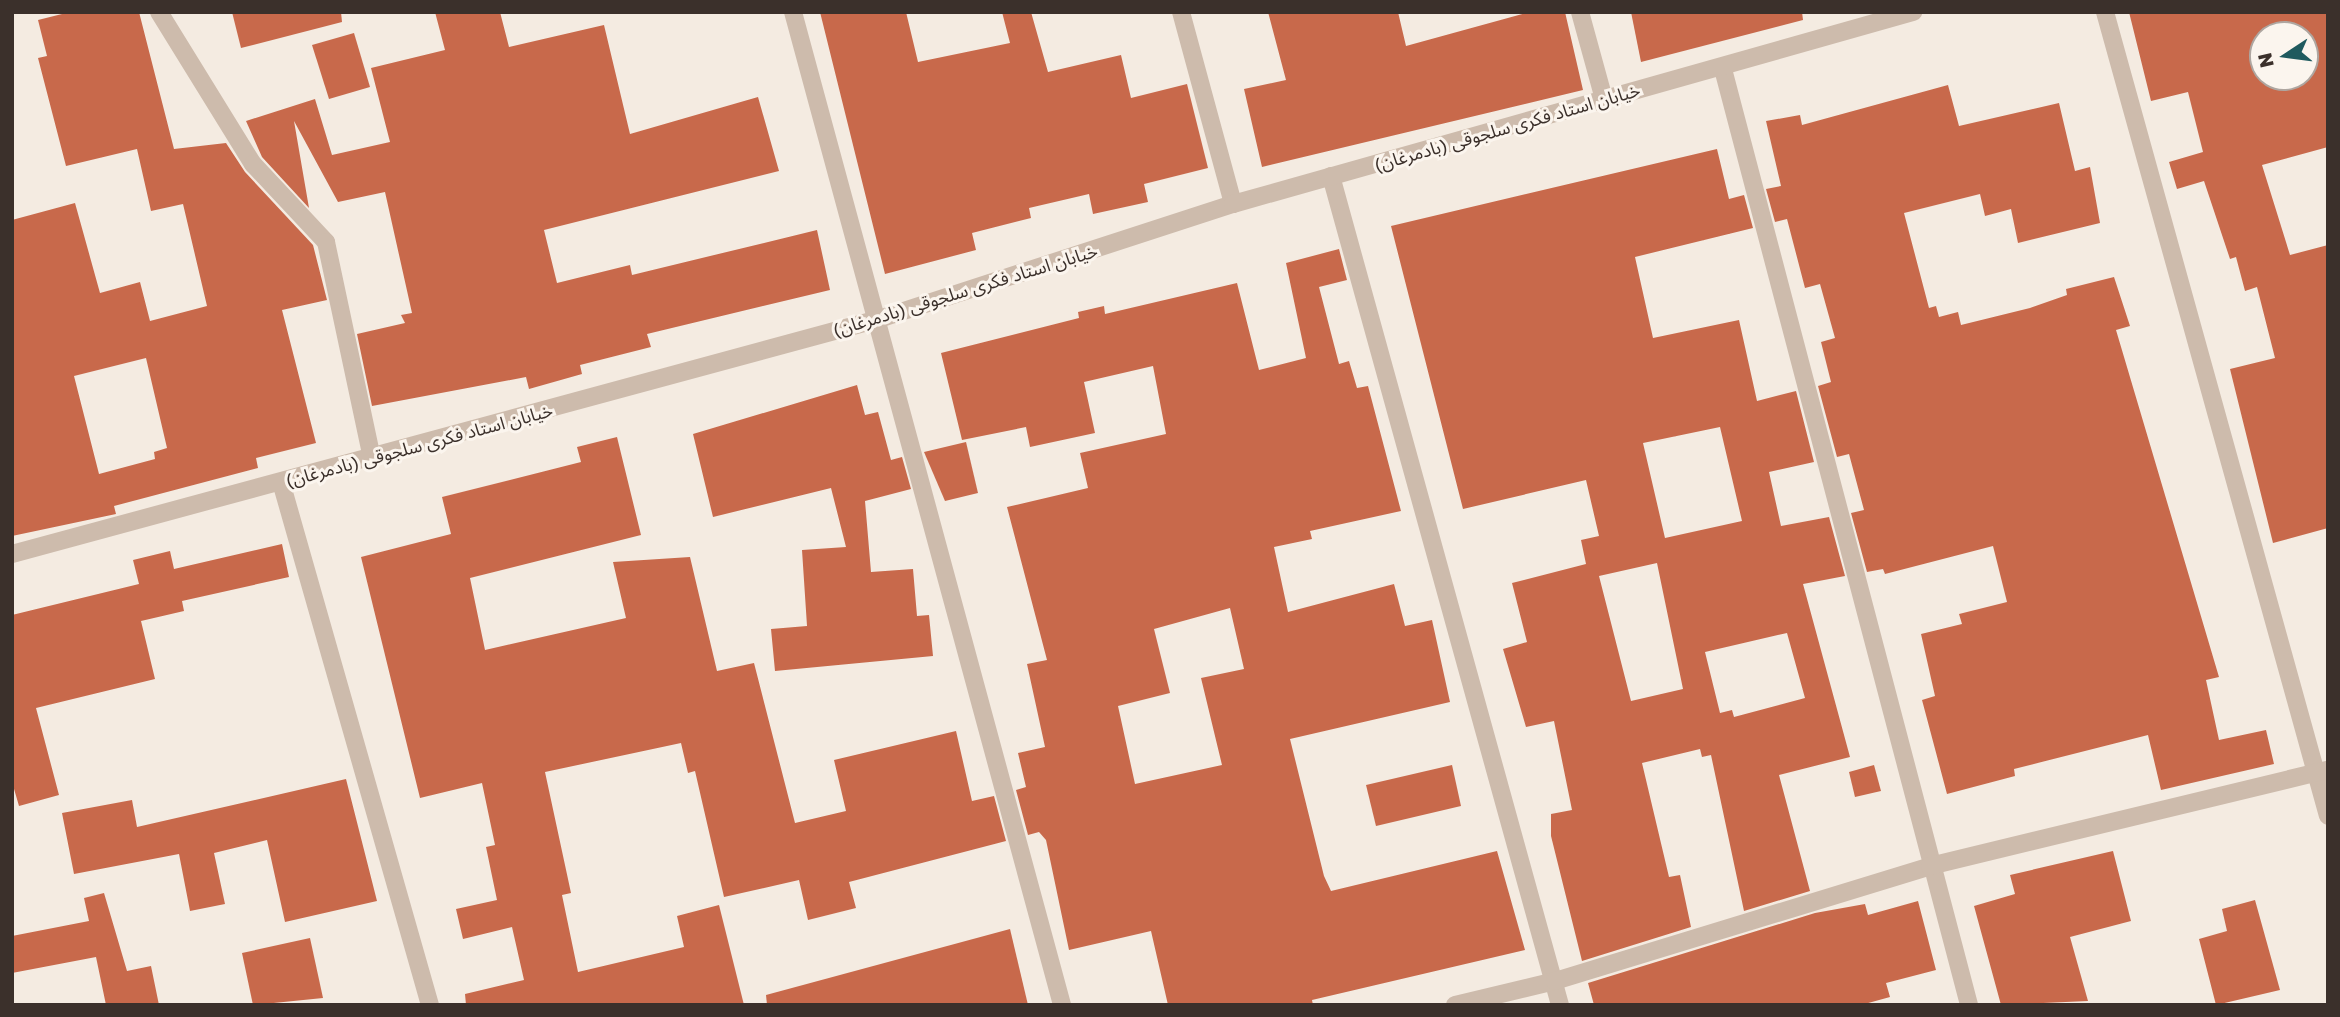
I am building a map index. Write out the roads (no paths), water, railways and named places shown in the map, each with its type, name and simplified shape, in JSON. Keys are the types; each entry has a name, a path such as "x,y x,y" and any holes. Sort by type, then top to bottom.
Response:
{"street":[{"path":"159,12 253,164 326,242 372,459"},
{"path":"793,12 879,319 1062,1005"},
{"path":"1181,12 1233,204"},
{"path":"1580,12 1604,99"},
{"name":"خیابان استاد فکری سلجوقی (بادمرغان)","path":"12,554 372,459 879,319 1233,204 1604,99 1723,69 1913,12"},
{"path":"2105,12 2322,771 2328,816"},
{"path":"1723,69 1930,866 1969,1005"},
{"path":"1331,176 1560,1005"},
{"path":"281,482 430,1005"},
{"path":"1455,1005 1555,981 1930,866 2322,771"}]}
